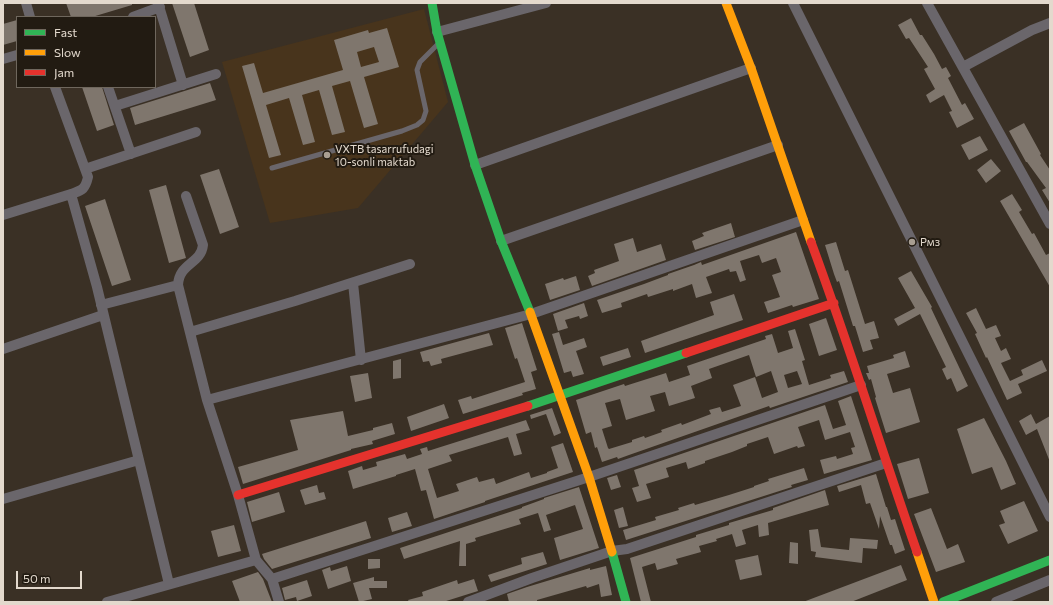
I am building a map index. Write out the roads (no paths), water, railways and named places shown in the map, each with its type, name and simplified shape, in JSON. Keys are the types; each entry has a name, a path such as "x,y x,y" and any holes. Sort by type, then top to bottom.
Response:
{"street":[{"path":"26,3 30,16"},
{"path":"432,3 437,32 475,165 501,241 531,314 589,476 626,602"},
{"path":"437,32 546,3"},
{"path":"726,3 751,68 803,220 834,303 886,463 934,602"},
{"path":"793,3 1050,517"},
{"path":"927,3 1050,224"},
{"path":"135,16 159,5 183,85"},
{"path":"963,67 1032,30 1050,23"},
{"path":"3,59 16,55"},
{"path":"475,165 751,68"},
{"path":"115,106 216,74"},
{"path":"3,215 71,194 82,190 86,185 88,177 55,88"},
{"path":"108,88 131,154"},
{"path":"85,169 196,132"},
{"path":"501,241 778,145"},
{"path":"71,194 102,310 169,584"},
{"path":"186,196 203,245 202,252 198,258 183,270 178,278 178,285 207,400 238,495 256,560 272,579 279,602"},
{"path":"207,400 531,314 803,220"},
{"path":"190,332 295,302 410,264"},
{"path":"353,282 361,360"},
{"path":"3,348 102,310 178,285"},
{"path":"238,495 560,396 834,303"},
{"path":"272,579 589,476 861,385"},
{"path":"3,499 139,460"},
{"path":"468,602 532,578 612,551 627,549 886,463"},
{"path":"107,602 256,560"},
{"path":"943,602 1050,560"},
{"path":"996,602 1050,580"}],"lane":[{"path":"272,168 417,125 422,120 426,111 417,70 418,65 440,42"}],"place":[{"name":"VXTB tasarrufudagi 10-sonli maktab","path":"327,155"},
{"name":"Рмз","path":"912,242"}]}
